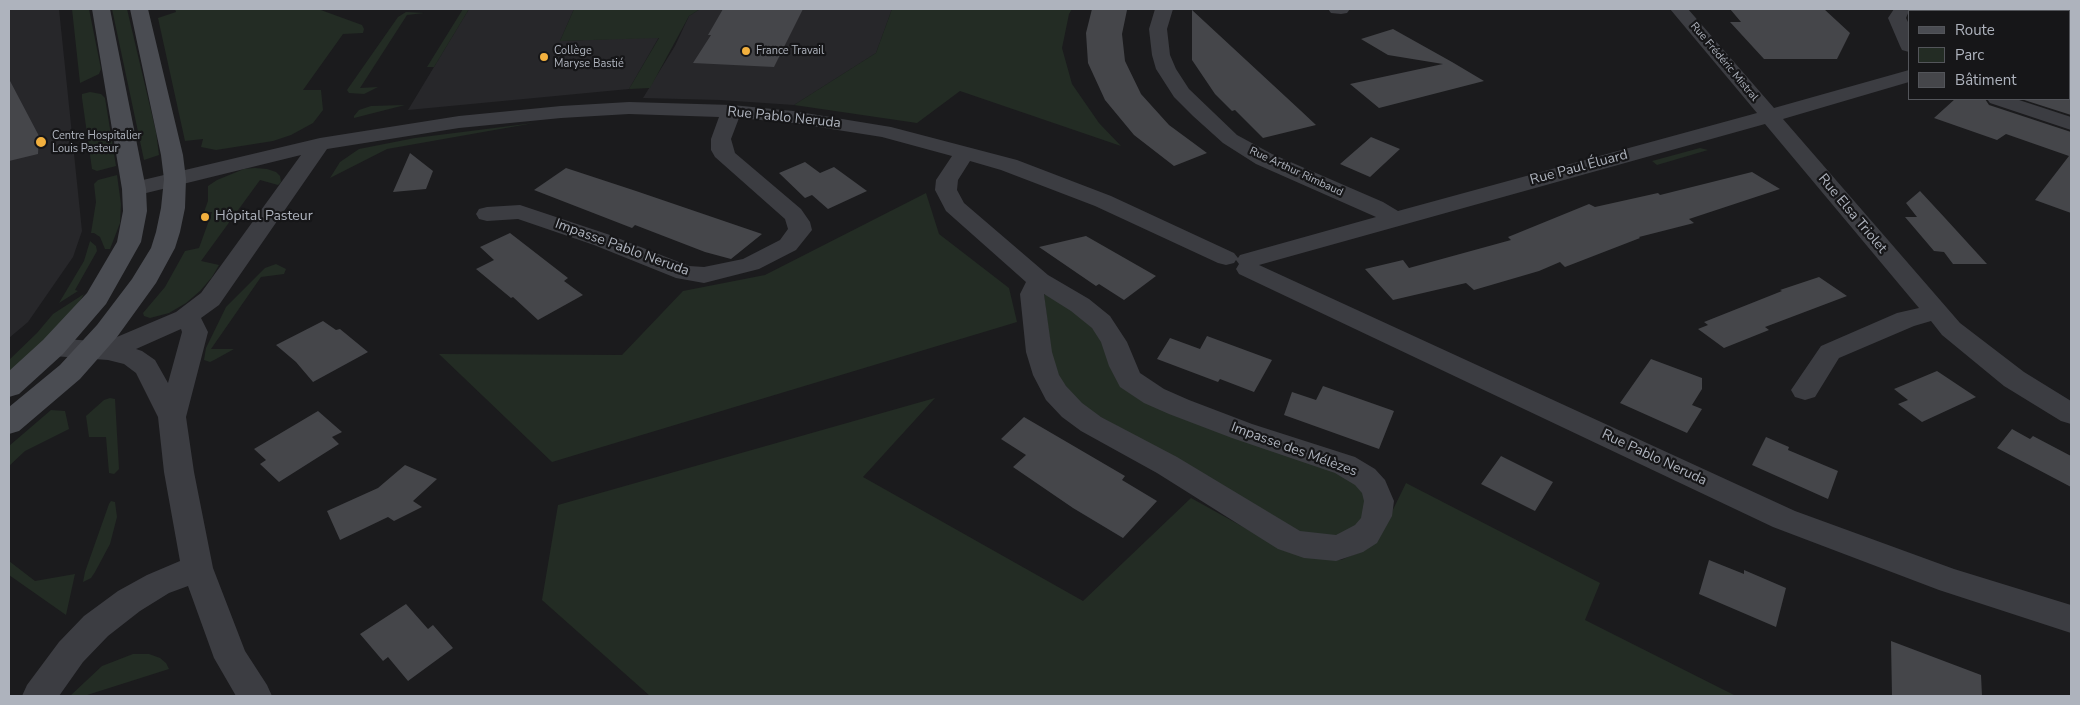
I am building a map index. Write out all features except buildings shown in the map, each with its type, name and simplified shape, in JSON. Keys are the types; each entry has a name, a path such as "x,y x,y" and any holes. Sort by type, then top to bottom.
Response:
{"main road":[{"path":"9,387 53,347 97,298 116,269 129,242 135,212 134,189 101,9"},
{"path":"9,424 70,372 100,351 143,283 162,248 173,208 175,179 172,155 139,9"}],"street":[{"name":"Rue Arthur Rimbaud","path":"1164,9 1158,29 1161,55 1166,69 1181,92 1200,112 1230,139 1264,159 1375,207 1396,220"},
{"name":"Rue Frédéric Mistral","path":"1679,9 1770,116"},
{"path":"1906,9 1902,10 1897,18 1908,44"},
{"name":"Rue Paul Éluard","path":"1241,262 1908,76"},
{"path":"2000,100 2071,124"},
{"name":"Rue Pablo Neruda","path":"134,189 320,144 459,122 561,112 629,108 732,111 793,117 866,128 966,152 1018,168 1079,191 1241,262 1784,519 1950,581 2071,619"},
{"name":"Impasse Pablo Neruda","path":"487,214 520,212 602,240 685,273 704,275 728,271 751,264 788,245 800,230 799,222 793,214 726,157 722,150 721,139 724,127 732,111"},
{"name":"Rue Elsa Triolet","path":"1770,116 1935,312 1972,348 2014,379 2071,414"},
{"path":"100,351 185,318 210,299 320,144"},
{"name":"Impasse des Mélèzes","path":"966,152 955,165 947,180 946,190 954,206 1007,254 1040,280 1080,305 1101,322 1114,342 1122,366 1130,380 1141,389 1179,407 1242,431 1345,465 1365,476 1375,488 1379,501 1377,516 1366,534 1352,543 1336,548 1304,545 1288,540 1167,466 1091,424 1072,410 1056,393 1046,375 1039,352 1032,294 1040,280"},
{"path":"1805,390 1830,352 1906,319 1935,312"},
{"path":"172,417 195,332 193,325 185,318"},
{"path":"53,347 100,351 133,357 146,367 172,417 179,472 196,568 231,658 255,696"},
{"path":"39,696 71,652 96,626 129,601 158,584 196,568"}],"shaded area":[{"name":"Centre Hospitalier Louis Pasteur","path":"9,9 59,9 82,231 73,257 28,322 9,338"},
{"name":"Collège Maryse Bastié","path":"469,9 574,9 560,41 659,37 629,89 408,110"},
{"path":"700,9 892,9 876,53 794,105 720,100 643,98 675,46 689,16"}],"green space":[{"path":"72,9 89,9 101,69 99,74 80,83"},
{"path":"112,9 127,9 156,132 159,155 144,160"},
{"path":"175,9 318,9 362,25 364,29 363,33 343,34 303,90 321,90 323,110 313,123 291,135 273,141 216,150 201,147 203,139 185,141 158,18 176,12"},
{"path":"463,9 469,9 434,67 427,67"},
{"path":"574,9 700,9 689,16 650,88 629,89 659,38 560,41"},
{"path":"892,9 1072,9 1069,14 1062,48 1072,84 1099,123 1121,146 960,91 917,123 794,105 876,53"},
{"path":"406,12 424,13 407,15 360,88 378,87 364,94 349,93 347,90 398,17"},
{"path":"90,92 101,94 105,98 116,166 97,171 92,169 82,98 82,94"},
{"path":"405,105 354,118 359,110 371,106"},
{"path":"534,123 387,149 330,178 340,162 359,149 415,138"},
{"path":"1700,148 1708,150 1657,165 1652,161"},
{"path":"255,168 276,172 280,176 281,182 278,185 260,180 201,261 219,265 212,277 186,303 169,313 150,318 144,316 143,313 165,287 185,251 199,248 212,212 204,212 208,201 208,186 217,180 244,169"},
{"path":"117,175 121,204 120,223 110,249 105,249 100,237 91,233 96,202 94,184 98,180"},
{"path":"926,193 939,234 1009,288 1017,322 552,462 439,354 622,355 683,291 765,275"},
{"path":"90,241 96,246 97,251 75,290 78,291 59,303 84,261"},
{"path":"276,264 286,269 284,274 261,277 211,349 234,349 210,362 204,360 206,348 226,307 265,268"},
{"path":"1048,293 1059,298 1100,335 1115,373 1349,479 1363,490 1367,506 1364,518 1353,530 1337,537 1304,536 1171,456 1090,411 1078,401 1059,378 1052,359 1044,295"},
{"path":"84,294 78,304 32,356 9,375 9,360 37,333 53,314"},
{"path":"935,398 863,477 1083,601 1191,498 1283,549 1318,558 1341,560 1367,549 1384,528 1406,483 1600,583 1585,620 1736,696 650,696 542,600 558,505"},
{"path":"115,399 119,469 114,474 109,473 106,437 89,437 86,416 104,400"},
{"path":"51,410 65,411 69,429 25,451 9,466 9,446"},
{"path":"111,501 115,502 117,517 110,544 91,578 83,582 85,572"},
{"path":"9,561 35,581 75,574 66,615 9,575"},
{"path":"133,654 149,654 160,658 169,669 84,696 70,696 102,666"}],"place":[{"name":"France Travail","path":"746,51"},
{"name":"Collège Maryse Bastié","path":"544,57"},
{"name":"Centre Hospitalier Louis Pasteur","path":"41,142"},
{"name":"Hôpital Pasteur","path":"205,217"}]}
